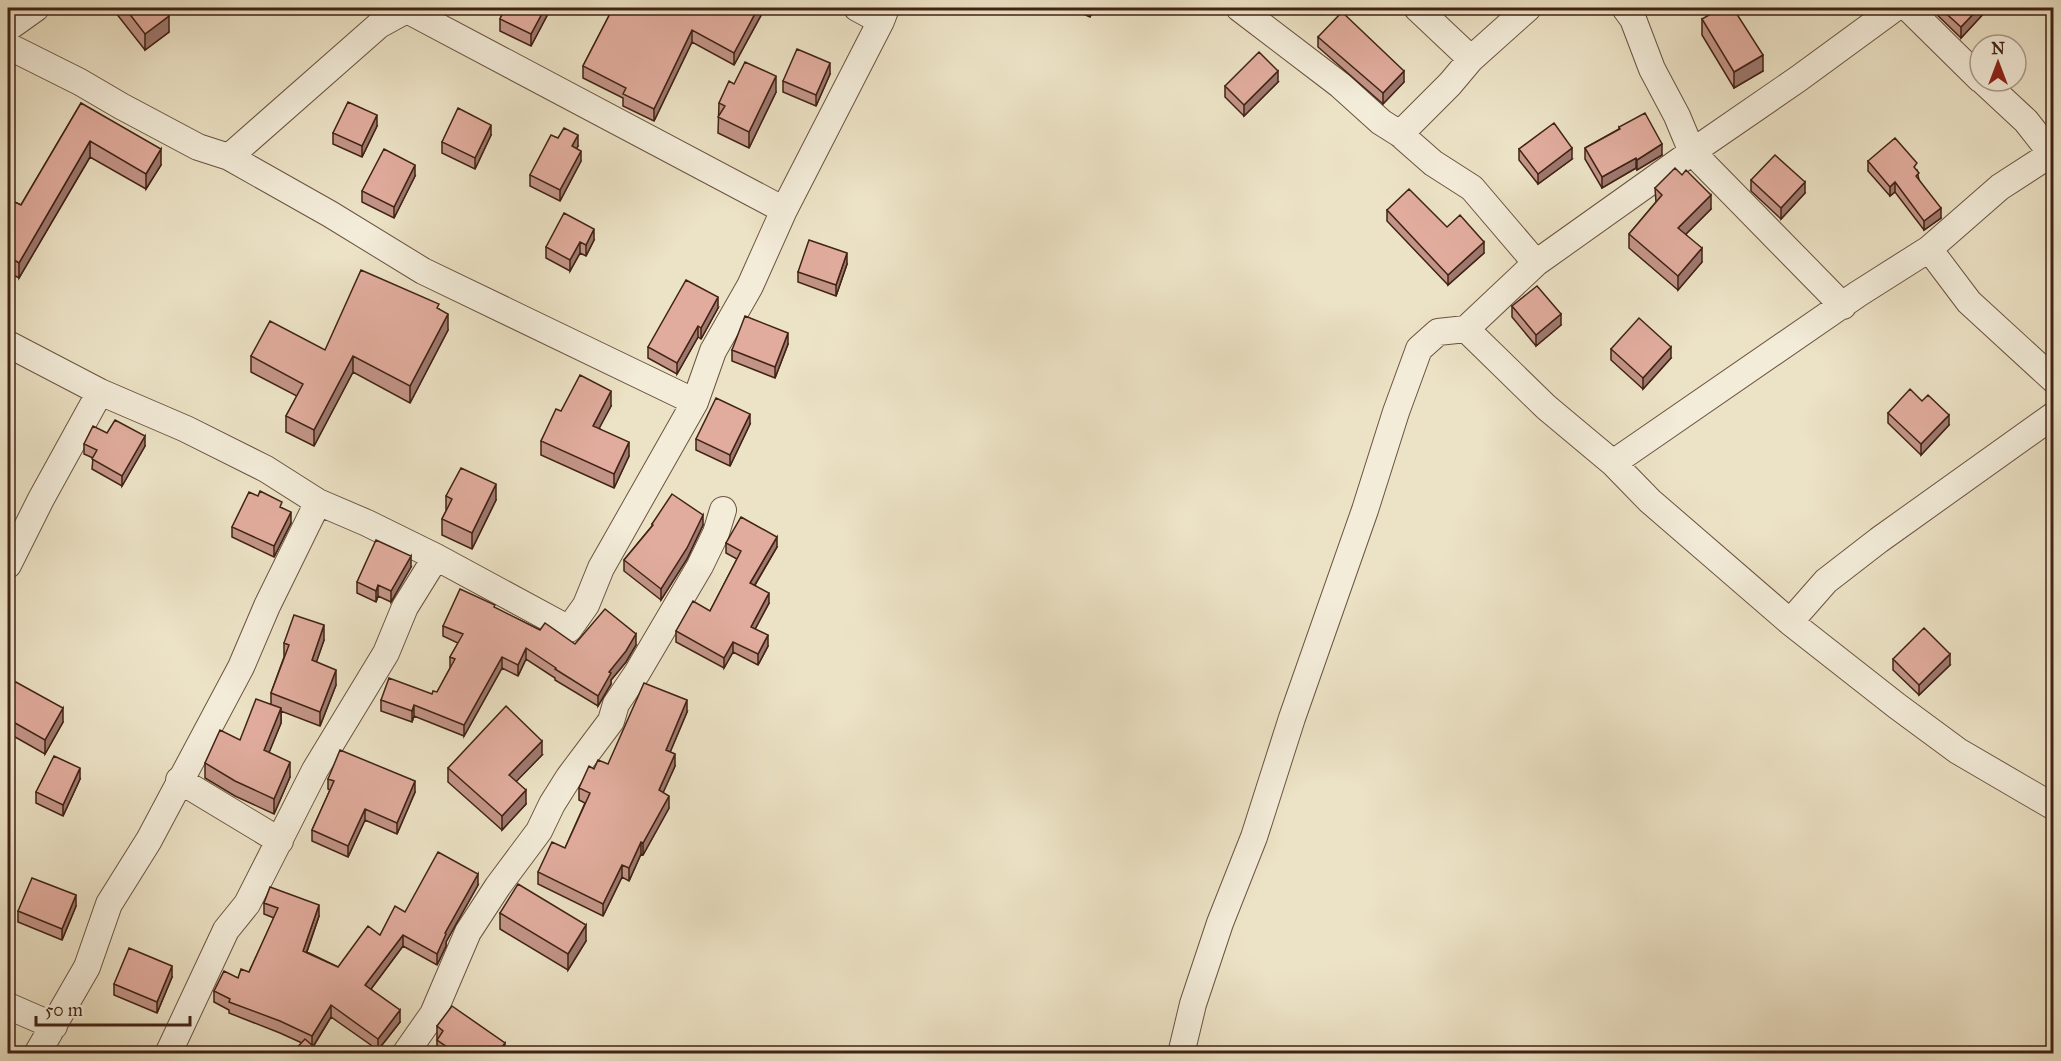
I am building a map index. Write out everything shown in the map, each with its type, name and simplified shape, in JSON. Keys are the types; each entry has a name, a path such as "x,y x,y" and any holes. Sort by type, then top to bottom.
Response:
{"street":[{"path":"8,28 36,8"},
{"path":"8,344 100,392 186,429 266,470 318,502 436,557 569,629 586,605 601,568 695,402 713,351 750,286 784,210 884,14 857,8"},
{"path":"1239,8 1340,85 1381,122 1400,134 1433,163 1473,188 1536,263"},
{"path":"1417,8 1472,59"},
{"path":"1400,134 1472,59 1528,8"},
{"path":"1625,8 1633,19 1652,69 1677,116 1692,152 1843,306"},
{"path":"1181,1053 1206,964 1254,837 1419,349 1438,332 1466,329 1536,263 1895,8"},
{"path":"1908,8 1968,67"},
{"path":"229,157 379,25 409,9 784,210"},
{"path":"8,46 80,82 198,147 229,157 330,214 423,271 695,402"},
{"path":"1612,463 1929,249 2000,187 2053,153 2026,121 1995,93"},
{"path":"1929,249 1969,302 2054,380"},
{"path":"1466,329 1546,407 1790,622 1958,751 2054,807"},
{"path":"8,565 41,499 100,392"},
{"path":"1790,622 1826,581 1879,540 2054,416"},
{"path":"37,1053 87,967 109,903 148,840 241,667 267,606 318,502"},
{"path":"405,1053 433,1014 468,932 498,886 539,831 569,777 611,720 616,704 637,673 700,566 716,533 723,510"},
{"path":"168,1053 226,930 247,903 315,770 386,652 405,607 436,557"},
{"path":"179,780 280,841"},
{"path":"8,1006 54,1026"}],"building":[{"path":"125,8 163,8 169,16 145,34"},
{"path":"505,8 545,8 531,34 500,19"},
{"path":"613,8 758,8 734,53 692,30 654,109 623,94 626,88 583,66"},
{"path":"1721,8 1733,8 1763,55 1734,72 1702,19"},
{"path":"1940,8 1979,8 1961,27"},
{"path":"1342,12 1404,71 1383,93 1318,37"},
{"path":"797,49 830,63 816,95 783,81"},
{"path":"1259,52 1278,71 1244,105 1225,86"},
{"path":"745,62 776,76 749,132 718,117 725,106 719,103 729,81 734,84"},
{"path":"348,102 377,115 362,146 333,133"},
{"path":"81,103 161,149 146,174 90,141 19,263 8,256 8,199 21,205"},
{"path":"458,108 491,125 475,158 442,142"},
{"path":"1645,113 1662,144 1637,160 1636,158 1602,177 1585,148"},
{"path":"1554,123 1572,148 1538,174 1519,149"},
{"path":"564,128 578,135 572,146 581,151 560,190 530,175 551,135 558,138"},
{"path":"1895,138 1917,163 1914,167 1919,173 1916,176 1941,208 1924,221 1895,182 1890,187 1868,161"},
{"path":"384,149 415,165 394,207 362,191"},
{"path":"1775,155 1805,182 1781,208 1751,180"},
{"path":"1675,168 1682,175 1686,170 1711,195 1678,228 1702,248 1678,276 1629,234 1662,195 1655,188"},
{"path":"1409,189 1447,227 1460,215 1484,242 1448,275 1387,210"},
{"path":"564,213 594,229 586,245 580,242 570,260 546,247"},
{"path":"809,240 847,253 836,285 798,272"},
{"path":"361,270 439,304 437,308 448,314 410,386 353,356 314,430 286,416 303,384 251,356 270,321 325,350"},
{"path":"686,280 718,297 701,328 698,326 677,363 648,347"},
{"path":"1537,286 1561,314 1536,335 1512,306"},
{"path":"745,316 788,333 775,367 732,350"},
{"path":"1639,318 1671,347 1643,378 1611,349"},
{"path":"580,375 611,391 593,426 629,442 614,474 541,441 556,409 561,411"},
{"path":"1910,389 1922,401 1928,395 1949,415 1921,444 1888,413"},
{"path":"716,398 750,414 730,455 696,439"},
{"path":"115,420 145,436 122,476 92,459 97,450 84,444 93,426 107,433"},
{"path":"461,468 496,484 472,533 442,519 452,499 446,496"},
{"path":"260,491 282,502 280,507 291,512 274,546 232,527 249,492 258,496"},
{"path":"672,494 703,515 687,548 661,589 624,560 653,525"},
{"path":"741,517 777,537 750,583 769,593 751,627 768,635 758,654 733,642 724,658 676,631 693,601 710,611 741,551 726,543"},
{"path":"376,540 411,556 391,591 378,585 376,591 357,582"},
{"path":"460,589 540,630 545,623 575,644 605,609 636,634 609,672 611,673 598,696 526,648 518,665 502,657 464,725 414,705 412,711 381,700 389,678 432,694 433,691 437,692 455,659 450,657 463,634 443,626"},
{"path":"294,615 324,625 312,660 336,670 320,712 271,693 289,645 284,643"},
{"path":"1924,628 1950,654 1919,685 1893,659"},
{"path":"14,681 63,708 45,740 8,719 8,692"},
{"path":"644,683 687,700 666,750 675,754 659,790 669,796 643,843 641,842 629,868 622,865 603,904 538,872 552,842 565,848 590,793 579,788 589,766 594,769 598,760 608,764"},
{"path":"256,699 281,708 264,750 290,762 274,799 235,781 205,763 220,730 240,740"},
{"path":"506,706 542,741 509,775 526,790 502,816 448,768"},
{"path":"340,750 415,781 397,823 365,809 348,846 312,830 334,781 328,779"},
{"path":"54,756 80,768 63,805 36,792"},
{"path":"438,852 478,874 445,933 437,954 403,935 365,985 400,1010 378,1039 331,1005 312,1036 229,1002 230,999 214,991 224,971 238,978 241,969 249,972 278,908 264,903 270,887 319,905 303,951 338,967 368,926 380,935 395,906 405,912"},
{"path":"32,878 76,895 62,929 18,911"},
{"path":"518,884 586,925 568,954 500,913"},
{"path":"129,948 172,966 157,1002 114,984"},
{"path":"452,1006 505,1043 497,1053 456,1053 437,1040 443,1031 437,1026"},
{"path":"305,1039 321,1053 292,1053"}]}
